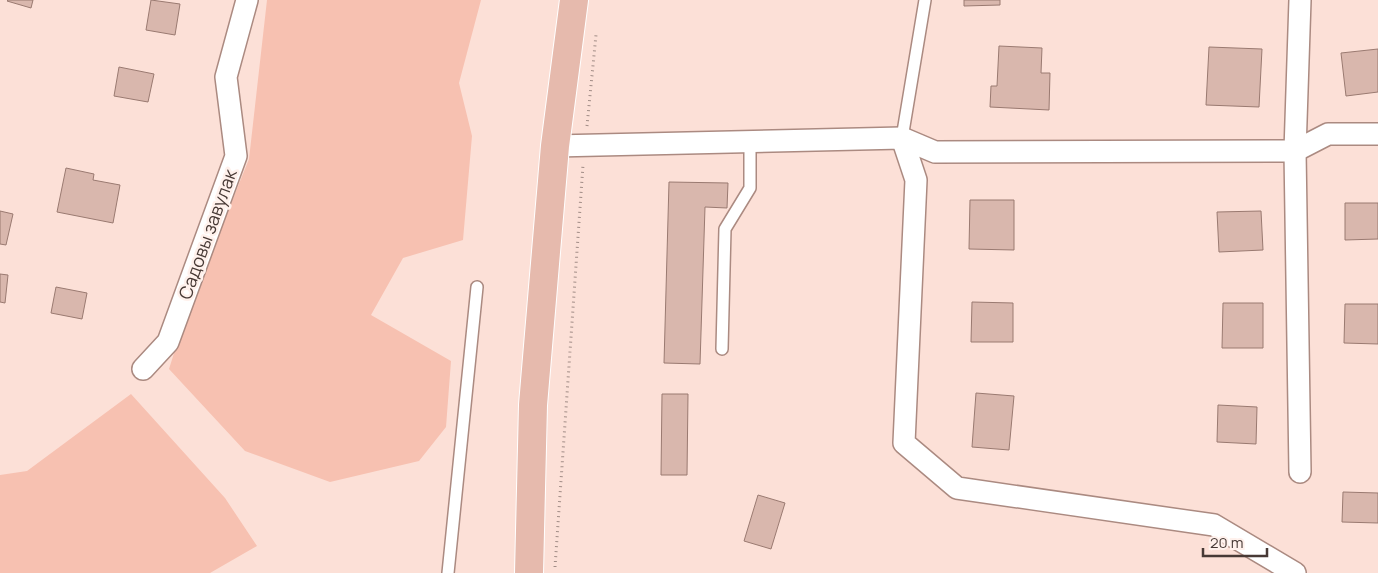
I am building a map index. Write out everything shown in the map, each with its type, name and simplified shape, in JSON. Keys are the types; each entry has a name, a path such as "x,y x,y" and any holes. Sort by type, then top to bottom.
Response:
{"main road":[{"path":"529,573 533,405 555,146 574,0"}],"street":[{"name":"Садовы завулак","path":"143,369 168,342 236,156 226,77 247,0"},
{"path":"1300,0 1295,151 1300,472"},
{"path":"555,146 902,138 935,152 1295,151 1328,134 1378,134"},
{"path":"902,138 916,180 904,443 957,488 1214,525 1295,573"}],"lane":[{"path":"902,138 925,0"},
{"path":"722,349 725,229 750,188 750,142"},
{"path":"448,573 477,287"}],"path":[{"path":"555,573 585,146 597,29"}],"shaded area":[{"path":"267,0 481,0 459,83 472,136 463,240 403,258 371,315 451,361 446,427 419,461 330,482 245,451 169,369 186,315 249,159"},
{"path":"131,394 225,498 257,546 210,573 0,573 0,475 27,471"}],"building":[{"path":"8,0 33,0 31,8"},
{"path":"151,0 180,4 175,35 146,30"},
{"path":"964,0 1000,0 1000,5 964,6"},
{"path":"999,46 1042,48 1041,73 1050,73 1049,110 990,107 991,86 997,86"},
{"path":"1209,47 1262,49 1259,107 1206,105"},
{"path":"1378,49 1378,92 1346,96 1341,53"},
{"path":"119,67 154,74 148,102 114,96"},
{"path":"66,168 94,174 93,180 120,185 113,223 57,212"},
{"path":"669,182 728,183 727,208 705,207 700,364 664,363"},
{"path":"970,200 1014,200 1014,250 969,249"},
{"path":"1345,203 1378,203 1378,239 1345,240"},
{"path":"0,211 13,214 6,245 0,244"},
{"path":"1261,211 1263,250 1219,252 1217,212"},
{"path":"0,274 8,275 5,303 0,302"},
{"path":"56,287 87,293 82,319 51,313"},
{"path":"972,302 1013,303 1013,342 971,342"},
{"path":"1223,303 1263,303 1263,348 1222,348"},
{"path":"1345,304 1378,304 1378,344 1344,343"},
{"path":"976,393 1014,396 1009,450 972,447"},
{"path":"662,394 688,394 687,475 661,475"},
{"path":"1218,405 1257,407 1256,444 1217,442"},
{"path":"1343,492 1378,493 1378,523 1342,522"},
{"path":"758,495 785,503 771,549 744,541"}]}
